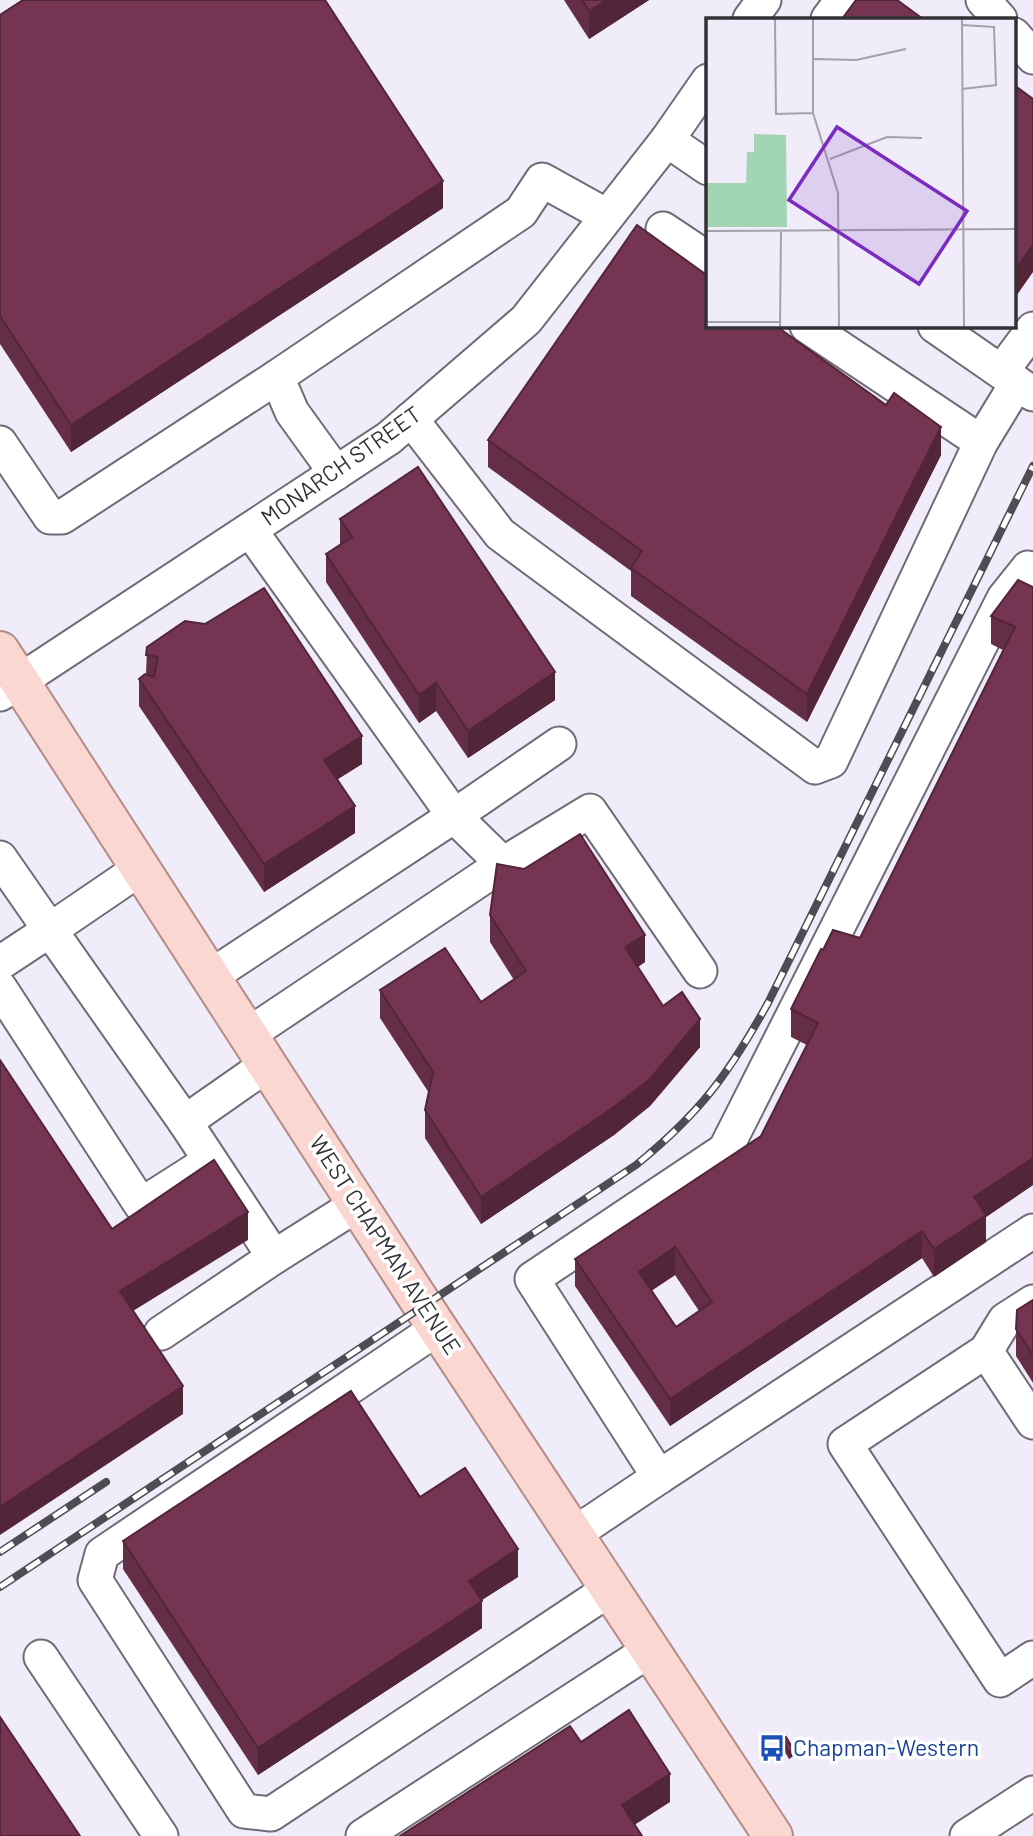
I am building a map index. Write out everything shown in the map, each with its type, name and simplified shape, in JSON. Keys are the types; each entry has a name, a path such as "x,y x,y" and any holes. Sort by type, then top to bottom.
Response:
{"main road":[{"name":"WEST CHAPMAN AVENUE","path":"7,675 141,868 438,1328 774,1836"}],"street":[{"path":"751,18 764,0"},
{"path":"829,18 842,0"},
{"path":"983,0 999,18"},
{"path":"1016,37 1033,57"},
{"name":"MONARCH STREET","path":"7,675 250,530 411,419 526,320 667,140 706,84"},
{"path":"667,140 706,167"},
{"path":"0,443 50,517 62,517 277,377 521,212 542,180 607,216"},
{"path":"663,229 706,258"},
{"path":"808,327 981,442"},
{"path":"936,327 1017,383"},
{"path":"411,419 500,534 815,767 831,761 981,442 1017,383 1033,329"},
{"path":"277,377 292,412 336,473"},
{"path":"250,530 454,816 503,864"},
{"path":"659,1477 532,1279 725,1150 1003,598 1032,567"},
{"path":"211,976 559,744"},
{"path":"185,1122 258,1049 503,864 590,811 700,971"},
{"path":"0,963 141,868"},
{"path":"3,870 50,930 185,1122 274,1257"},
{"path":"0,988 141,1205 211,1161"},
{"path":"162,1333 358,1203"},
{"path":"574,1534 1033,1231"},
{"path":"1033,1302 1005,1320 986,1351 845,1444 1000,1680 1033,1658"},
{"path":"438,1328 102,1554 94,1580 244,1811 271,1814 610,1589"},
{"path":"986,1351 1033,1422"},
{"path":"362,1836 650,1650"},
{"path":"41,1657 161,1836"},
{"path":"967,1836 1033,1793"}],"building":[{"path":"23,0 325,0 443,181 71,425 0,316 0,15"},
{"path":"582,0 607,0 589,11"},
{"path":"856,0 897,0 922,18 843,18"},
{"path":"1016,86 1033,99 1033,245 1016,268"},
{"path":"637,225 706,275 706,327 777,327 886,405 894,393 941,427 807,694 631,568 642,551 488,440"},
{"path":"418,467 555,672 468,731 436,683 419,695 326,554 352,537 340,519"},
{"path":"1018,580 1033,587 1033,1158 974,1197 986,1215 934,1249 922,1231 670,1399 575,1259 761,1136 818,1023 791,1009 833,930 860,938 1015,627 991,616","holes":["675,1247 712,1302 676,1327 639,1272"]},
{"path":"264,588 362,736 324,760 355,806 264,864 139,679 145,674 154,677 158,657 146,655 147,647 185,621 205,624"},
{"path":"580,834 645,935 625,947 663,1006 682,992 700,1019 650,1079 614,1107 481,1197 425,1110 433,1072 380,990 445,948 481,1002 526,971 490,915 497,864 524,869"},
{"path":"0,1060 112,1229 214,1160 248,1212 120,1291 183,1386 0,1507"},
{"path":"1033,1300 1033,1355 1016,1329 1017,1310"},
{"path":"351,1391 420,1497 465,1468 518,1549 469,1581 482,1601 258,1748 123,1541"},
{"path":"629,1710 670,1774 622,1805 642,1836 400,1836 570,1726 581,1742"},
{"path":"0,1717 80,1836 0,1836"},
{"path":"786,1737 793,1749 789,1752 782,1740"}],"railway":[{"path":"0,1587 636,1165 695,1110 726,1072 768,1003 1033,466"},
{"path":"0,1552 106,1482"}],"place":[{"name":"Chapman-Western","path":"772,1748"}]}
